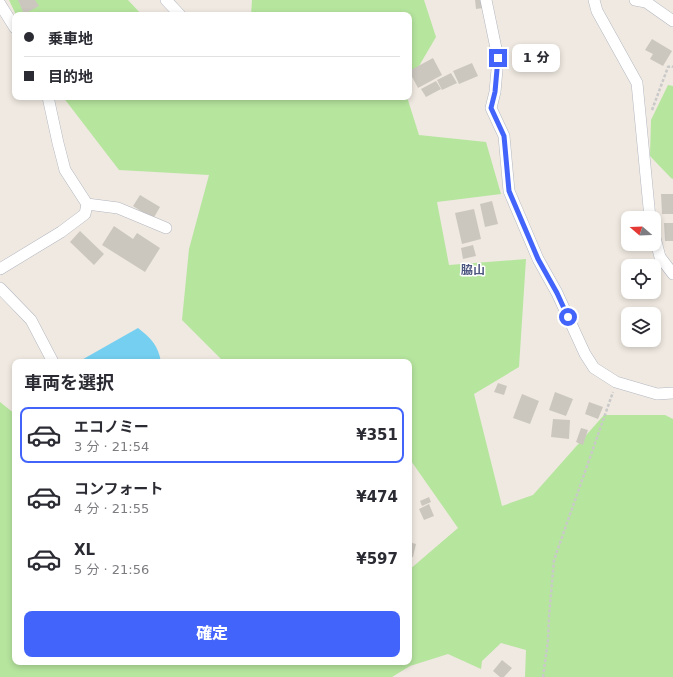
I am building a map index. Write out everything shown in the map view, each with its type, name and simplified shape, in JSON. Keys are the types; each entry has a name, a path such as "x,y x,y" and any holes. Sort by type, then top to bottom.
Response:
{"street":[{"path":"166,0 177,12"},
{"path":"486,0 498,58 495,92 491,108 504,136 509,191 538,259 557,293 585,354 594,368 616,382 657,394 673,392"},
{"path":"594,0 597,11 637,83 649,211"},
{"path":"636,0 646,2 673,21"},
{"path":"0,4 12,23"},
{"path":"0,270 67,228 85,214 86,204 65,170 49,100"},
{"path":"86,204 118,208 166,228"},
{"path":"658,251 660,257 673,274"},
{"path":"0,288 31,320 51,359"}],"path":[{"path":"641,122 648,116 653,108 668,67 671,66 673,68"},
{"path":"543,677 548,640 554,560 616,382"}],"green space":[{"path":"9,0 128,0 139,12 15,12"},
{"path":"252,0 424,0 436,37 412,78 412,12 251,12"},
{"path":"668,85 673,86 673,179 650,156 651,120"},
{"path":"65,100 408,100 419,135 486,142 501,194 437,202 449,265 526,259 519,367 474,394 502,506 533,495 604,415 665,415 673,419 673,677 525,677 526,650 501,643 482,661 481,669 448,654 410,666 392,677 0,677 0,402 12,412 12,665 412,665 412,567 458,528 412,462 412,359 221,359 182,320 189,249 209,175 119,170"}],"water":[{"path":"138,328 147,335 156,346 160,359 83,359"}],"building":[{"path":"18,0 35,0 39,6 28,12 23,12"},
{"path":"475,0 481,0 483,8 476,9"},
{"path":"652,39 672,51 663,66 650,59 653,54 645,50"},
{"path":"433,58 442,75 418,88 412,77 412,69"},
{"path":"472,63 478,76 459,84 453,71"},
{"path":"451,73 457,83 442,90 437,80"},
{"path":"436,81 441,89 426,97 421,89"},
{"path":"661,194 673,194 673,214 662,214"},
{"path":"140,195 160,207 153,219 133,206"},
{"path":"492,201 498,224 485,227 480,204"},
{"path":"474,209 481,239 462,244 455,213"},
{"path":"664,223 673,223 673,241 665,241"},
{"path":"114,226 133,239 137,233 160,248 145,272 102,245"},
{"path":"80,231 104,254 94,265 70,242"},
{"path":"473,245 476,256 463,259 461,248"},
{"path":"498,383 507,386 504,395 494,392"},
{"path":"555,392 573,399 566,416 549,410"},
{"path":"522,394 539,401 530,424 513,418"},
{"path":"589,402 603,407 598,419 585,414"},
{"path":"553,419 570,420 569,439 551,437"},
{"path":"581,428 588,430 583,445 576,442"},
{"path":"429,497 431,502 422,506 420,501"},
{"path":"429,504 434,516 424,520 419,509"},
{"path":"412,543 416,544 412,557"},
{"path":"502,660 512,668 504,677 500,677 493,671"}],"district":[{"name":"脇山","path":"473,270"}],"route":[{"path":"498,58 495,92 491,108 504,136 509,191 538,259 557,293 568,317"}]}
